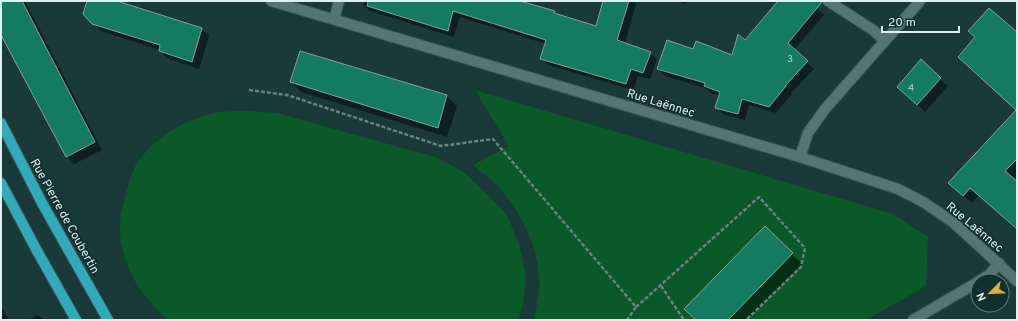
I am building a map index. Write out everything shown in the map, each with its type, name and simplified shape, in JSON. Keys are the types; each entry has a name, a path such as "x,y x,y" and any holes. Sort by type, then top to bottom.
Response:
{"main road":[{"name":"Rue Pierre de Coubertin","path":"1,123 42,203 108,320"},
{"path":"1,183 76,320"}],"street":[{"name":"Rue Laënnec","path":"271,1 800,158 898,189 925,202 954,223 1017,281"},
{"path":"334,19 339,1"},
{"path":"828,1 873,30 885,41"},
{"path":"800,158 808,133 825,109 920,1"},
{"path":"990,273 998,263"},
{"path":"913,320 970,286"}],"path":[{"path":"249,90 287,95 441,146 493,139 636,307"},
{"path":"627,320 636,307 758,197 804,248 801,267 746,320"},
{"path":"661,286 684,320"}],"green space":[{"path":"475,90 893,214 928,237 926,286 866,320 533,320 538,299 539,283 538,265 531,240 513,205 494,182 473,165 509,146"},
{"path":"248,111 277,113 435,157 464,172 507,215 519,244 526,276 523,305 518,320 166,319 149,301 138,286 129,270 123,251 120,232 120,219 133,172 137,163 156,142 166,134 187,122 209,114 220,112"}],"building":[{"path":"1,1 22,1 95,142 66,157 1,35"},
{"path":"87,1 117,1 202,28 192,62 159,51 160,45 92,24 83,14"},
{"path":"368,1 520,1 555,11 554,13 596,26 603,1 629,1 617,40 651,52 643,73 631,69 626,84 540,59 546,40 453,11 448,31 367,6"},
{"path":"778,1 822,2 788,43 808,61 785,86 769,107 742,99 738,114 715,108 720,92 704,86 705,83 657,69 667,40 693,49 696,41 732,55 738,34 745,40"},
{"path":"989,8 1017,32 1017,159 1005,171 1017,181 1017,229 970,188 963,196 948,183 1016,110 958,57 975,37 968,31"},
{"path":"300,51 447,95 438,128 290,82"},
{"path":"921,59 941,78 917,105 897,87"},
{"path":"765,226 793,253 728,320 696,320 684,309"}]}
